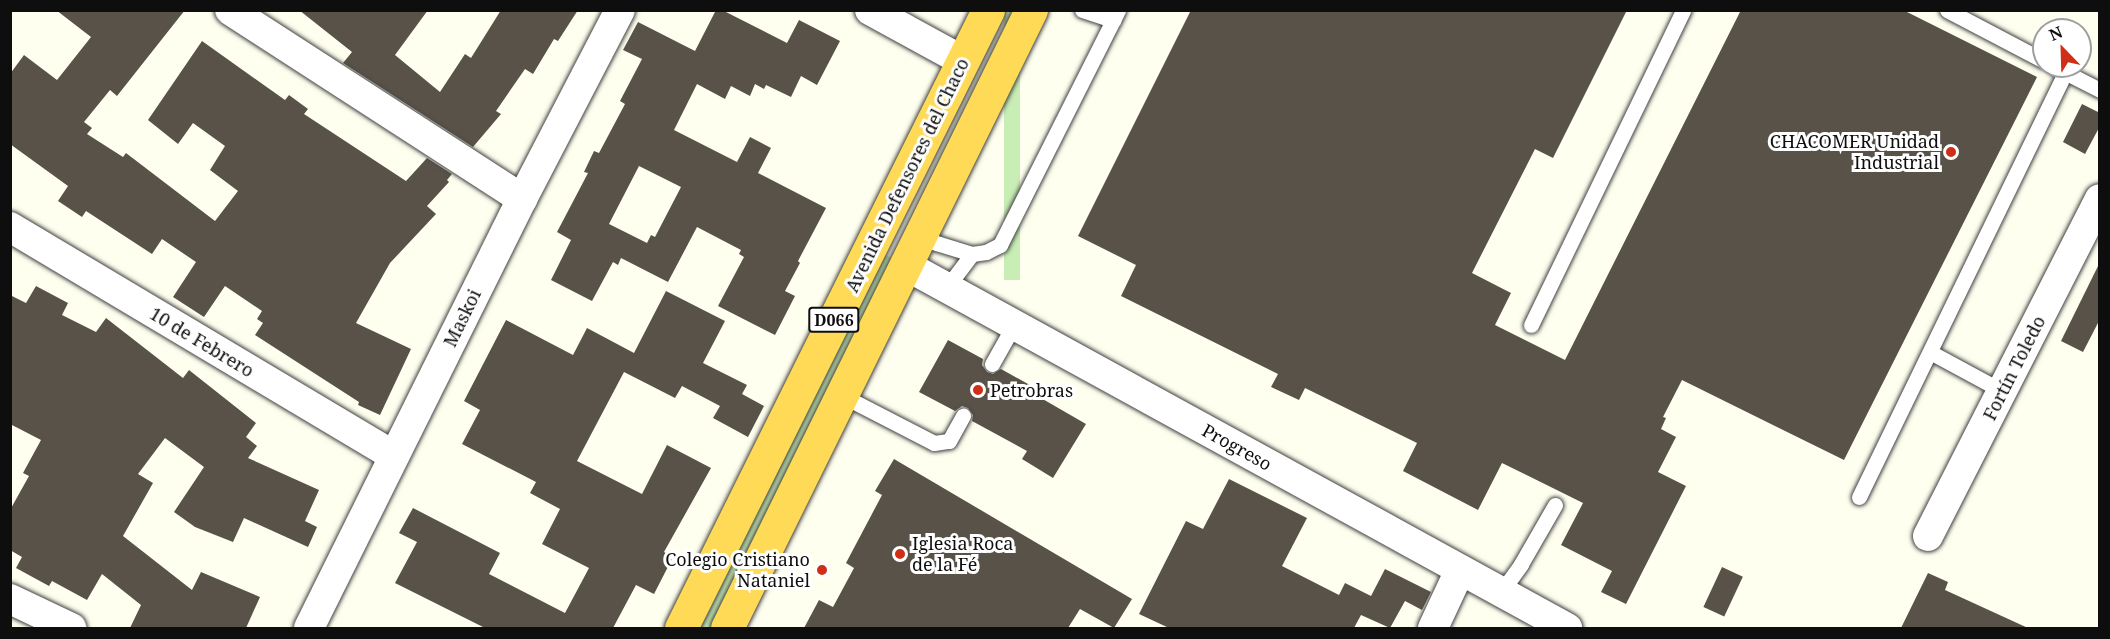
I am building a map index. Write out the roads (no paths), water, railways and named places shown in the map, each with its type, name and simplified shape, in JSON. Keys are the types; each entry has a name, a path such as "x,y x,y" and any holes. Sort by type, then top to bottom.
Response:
{"highway":[{"name":"Avenida Defensores del Chaco","path":"681,628 988,10"},
{"name":"Avenida Defensores del Chaco","path":"728,628 1031,10"}],"street":[{"path":"230,10 522,199"},
{"name":"Maskoi","path":"309,628 522,199 620,10"},
{"path":"870,10 963,61"},
{"name":"Fortín Toledo","path":"1928,536 2100,199"},
{"name":"10 de Febrero","path":"10,227 394,456"},
{"name":"Progreso","path":"913,252 947,288 1567,628"},
{"path":"1433,628 1460,570"},
{"path":"10,599 71,628"}],"lane":[{"path":"913,252 972,254 986,252 1000,245 1115,15 1082,10"},
{"path":"1531,325 1683,10"},
{"path":"1947,10 2032,56"},
{"path":"1859,497 1930,352 2055,78"},
{"path":"2077,78 2100,90"},
{"path":"947,288 972,254"},
{"path":"992,364 1014,325"},
{"path":"1930,352 2002,391"},
{"path":"843,396 934,443 949,441 963,416"},
{"path":"1501,592 1521,564 1555,505"}],"place":[{"name":"CHACOMER Unidad Industrial","path":"1951,152"},
{"name":"Petrobras","path":"978,390"},
{"name":"Iglesia Roca de la Fé","path":"900,554"},
{"name":"Colegio Cristiano Nataniel","path":"822,570"}]}
